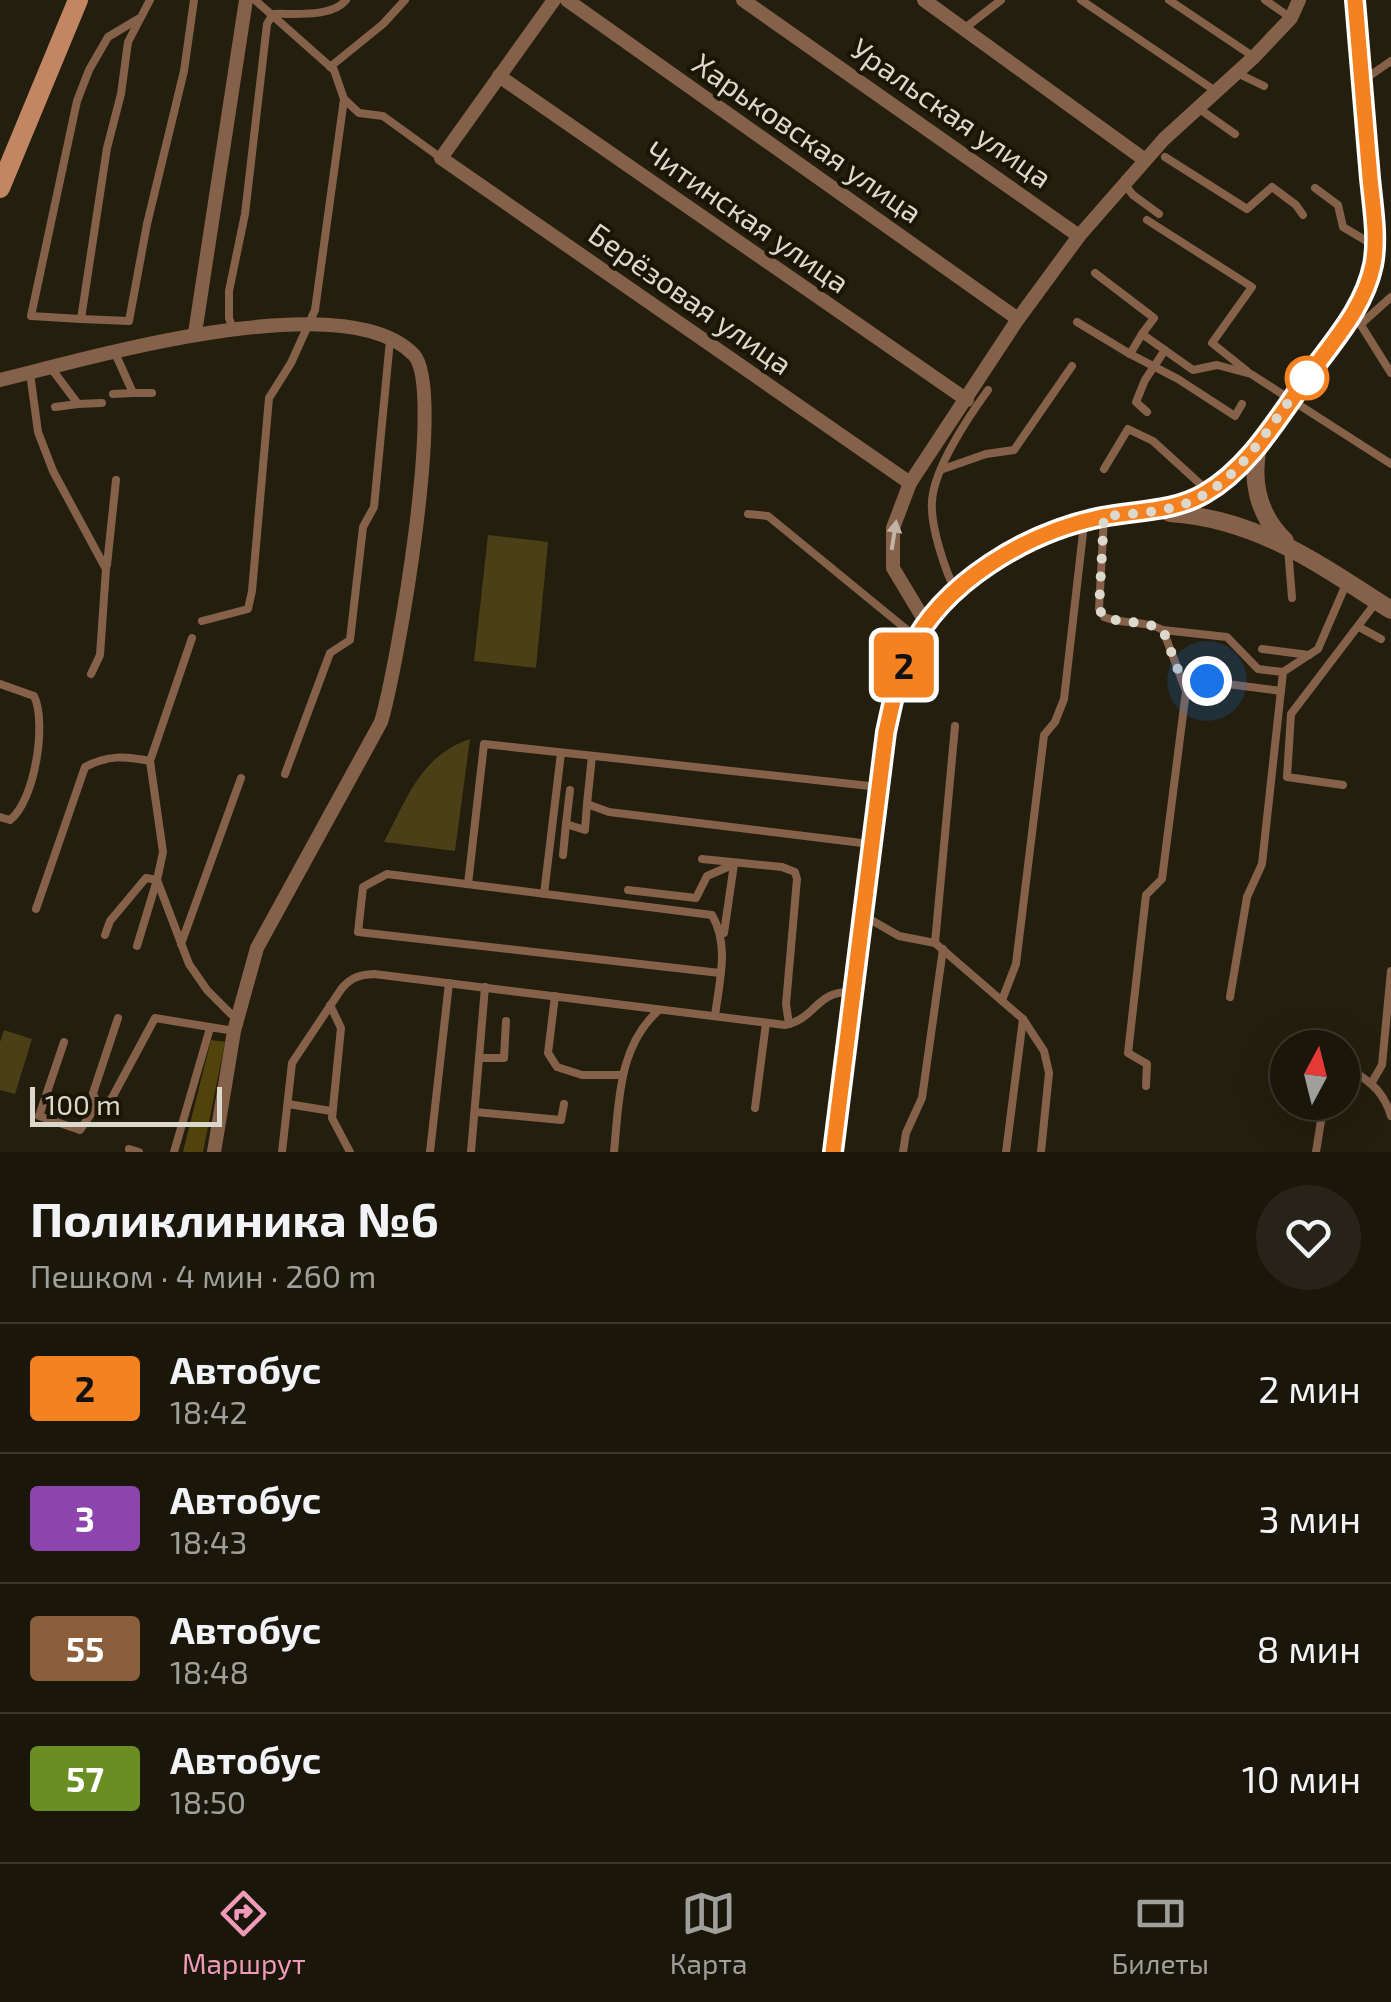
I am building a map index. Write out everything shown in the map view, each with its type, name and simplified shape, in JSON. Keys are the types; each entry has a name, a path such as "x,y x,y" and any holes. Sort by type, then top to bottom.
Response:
{"main road":[{"path":"0,188 78,0"}],"street":[{"path":"195,333 246,0"},
{"path":"441,158 554,0"},
{"name":"Харьковская улица","path":"567,0 1018,318"},
{"name":"Уральская улица","path":"743,0 1079,236"},
{"path":"924,0 1144,160"},
{"path":"922,630 893,568 893,528 910,484 1018,318 1079,236 1164,139 1254,58 1291,18 1300,0"},
{"path":"833,1152 879,786 896,689 922,630 956,592 986,568 1031,542 1104,516 1183,505 1208,492 1258,446 1357,319 1369,281 1374,246 1356,0"},
{"name":"Читинская улица","path":"499,76 966,400"},
{"name":"Берёзовая улица","path":"441,158 910,484"},
{"path":"0,381 195,333 308,324 350,328 390,340 412,352 421,365 425,393 414,539 393,682 381,722 257,948 235,1026 214,1152"},
{"path":"1258,446 1254,467 1262,508 1289,546"},
{"path":"1154,511 1225,521 1261,532 1384,605"}],"lane":[{"path":"81,319 106,148 121,94 128,42 150,0"},
{"path":"140,18 108,37 77,101 31,316 128,321 184,72 194,0"},
{"path":"255,0 330,68 344,99 358,113 383,116 441,158"},
{"path":"273,14 326,11 346,0"},
{"path":"330,68 383,24 405,0"},
{"path":"964,29 1000,0"},
{"path":"1081,0 1217,92"},
{"path":"1169,0 1254,58"},
{"path":"1265,0 1291,18"},
{"path":"233,329 229,291 245,214 267,24 273,14"},
{"path":"1362,82 1391,62"},
{"path":"1237,73 1264,86"},
{"path":"202,621 248,609 268,398 291,363 315,310 344,99"},
{"path":"1198,108 1235,134"},
{"path":"1165,157 1247,209 1272,187 1296,204 1303,215"},
{"path":"1124,186 1159,214"},
{"path":"1315,188 1338,205 1343,227 1374,246"},
{"path":"1148,220 1252,287 1212,343 1290,401 1391,464"},
{"path":"1096,273 1154,318 1130,354"},
{"path":"1391,297 1357,319 1391,373"},
{"path":"1076,322 1235,416 1242,404"},
{"path":"1142,334 1193,370 1217,365 1251,374"},
{"path":"285,774 330,654 350,640 363,527 374,507 390,340"},
{"path":"1147,412 1136,402 1165,350"},
{"path":"115,352 133,393"},
{"path":"942,468 1014,450 1072,366"},
{"path":"51,368 78,404"},
{"path":"30,373 38,432 48,458 106,569"},
{"path":"956,592 942,565 932,500 960,427 988,390"},
{"path":"113,394 152,394"},
{"path":"55,407 102,402"},
{"path":"1104,469 1128,430 1153,442 1208,492"},
{"path":"91,674 100,654 116,480"},
{"path":"748,514 768,516 922,630"},
{"path":"1104,516 1099,609 1104,617 1116,622 1151,623 1163,630 1226,637 1258,669 1283,672 1318,649 1346,582"},
{"path":"1002,1000 1016,964 1044,735 1064,699 1083,532 1080,523"},
{"path":"1289,546 1292,598"},
{"path":"1343,785 1287,777 1292,714 1360,627 1384,605"},
{"path":"1360,627 1381,639"},
{"path":"1146,1086 1147,1064 1128,1052 1131,1012 1146,895 1162,879 1186,690 1163,630"},
{"path":"137,946 164,852 150,762 192,638"},
{"path":"1262,649 1310,656"},
{"path":"1230,997 1247,898 1262,864 1283,672"},
{"path":"1181,678 1281,691"},
{"path":"0,684 34,696 41,710 37,768 21,812 10,820 0,817"},
{"path":"904,1152 906,1133 922,1098 939,946 956,726"},
{"path":"468,884 484,744 879,786"},
{"path":"544,894 561,753"},
{"path":"36,908 85,768 100,759 128,756 150,762"},
{"path":"566,824 584,830 592,756"},
{"path":"181,944 241,778"},
{"path":"563,856 570,790"},
{"path":"587,804 639,816 871,844"},
{"path":"702,859 782,867 794,872 798,879 786,1004 789,1024"},
{"path":"696,898 707,876 734,864"},
{"path":"715,1016 734,864"},
{"path":"712,915 387,874 363,887 358,932 720,973"},
{"path":"105,935 110,921 146,878 157,880"},
{"path":"157,880 189,964 235,1026"},
{"path":"628,890 696,898 712,915 723,942"},
{"path":"862,915 899,936 939,946 1023,1019 1044,1051 1049,1073 1041,1152"},
{"path":"1372,1082 1382,1065 1391,971"},
{"path":"282,1152 292,1063 330,1005 351,978 360,974 789,1024 801,1022 826,995 853,992"},
{"path":"430,1152 448,983"},
{"path":"471,1152 485,988"},
{"path":"555,996 548,1053 557,1067 582,1074 623,1075"},
{"path":"330,1005 342,1028 331,1111 350,1152"},
{"path":"614,1152 623,1075 638,1035 659,1010"},
{"path":"97,1105 93,1093 118,1018"},
{"path":"97,1105 106,1106 155,1018 210,1028 235,1026"},
{"path":"1006,1152 1023,1019"},
{"path":"479,1058 504,1058 506,1021"},
{"path":"755,1108 766,1023"},
{"path":"174,1152 210,1028"},
{"path":"64,1042 40,1116 80,1130 97,1105"},
{"path":"1360,1075 1372,1082 1391,1116"},
{"path":"288,1104 331,1111"},
{"path":"475,1112 561,1120 564,1104"},
{"path":"1316,1152 1321,1120"},
{"path":"129,1149 139,1152"}],"shaded area":[{"path":"488,535 548,542 536,668 474,661"},
{"path":"470,739 455,851 384,842 427,768 439,756"},
{"path":"4,1030 32,1039 15,1094 0,1090 0,1042"},
{"path":"211,1040 225,1042 203,1152 183,1152"}],"bus line":[{"name":"2","path":"833,1152 886,732 908,653 926,623 952,595 986,568 1031,542 1104,516 1183,505 1208,492 1258,446 1354,314 1369,281 1375,236 1355,0"}],"route":[{"path":"1207,681 1181,678 1163,630 1151,623 1116,622 1104,617 1099,609 1104,516 1183,505 1208,492 1258,446 1307,378"}]}
